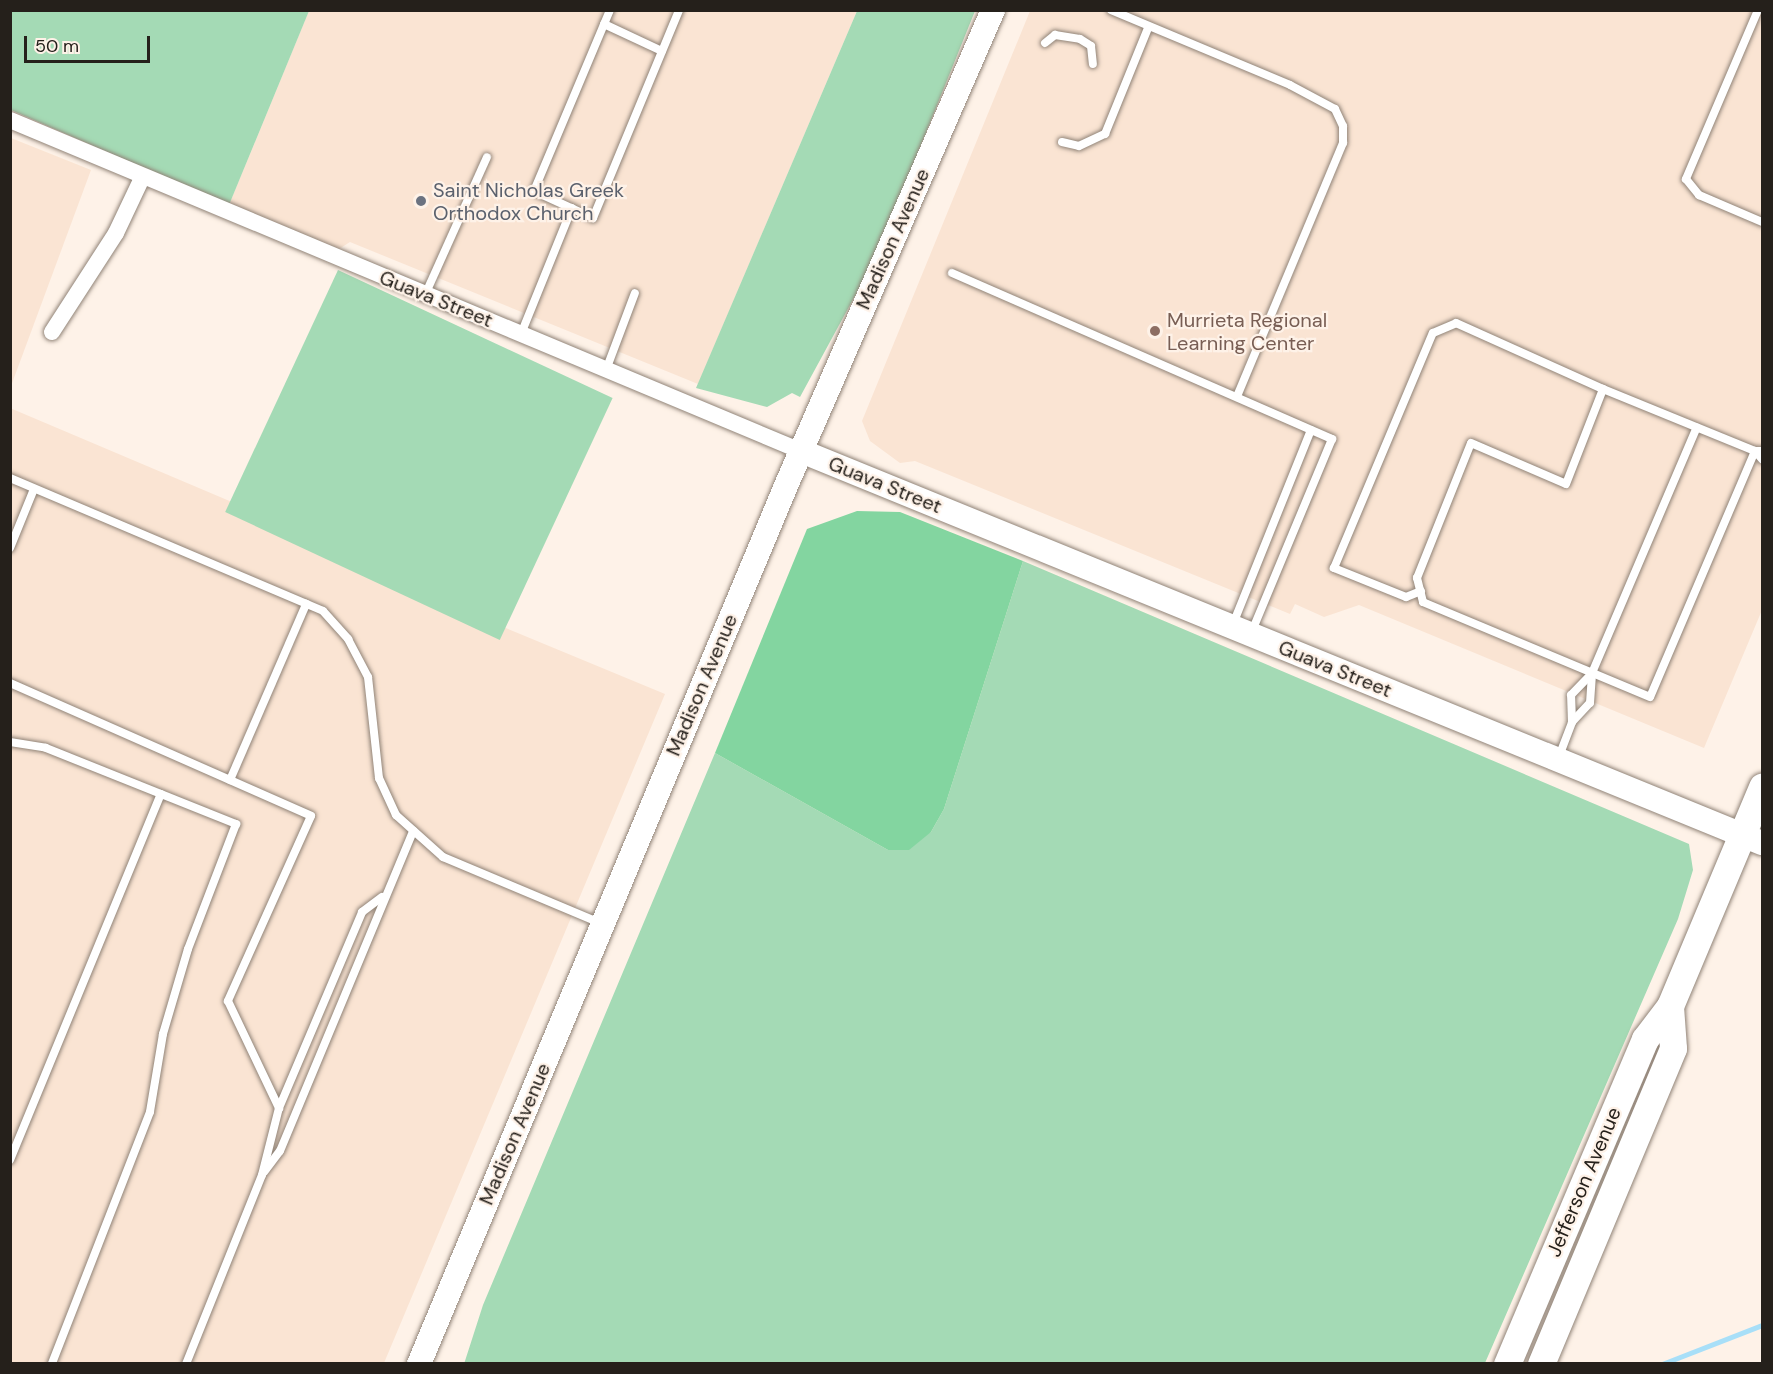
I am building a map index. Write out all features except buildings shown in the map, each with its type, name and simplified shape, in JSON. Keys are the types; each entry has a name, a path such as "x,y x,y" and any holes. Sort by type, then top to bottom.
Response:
{"main road":[{"name":"Jefferson Avenue","path":"1507,1364 1645,1039 1670,1006 1752,839 1762,788"},
{"name":"Jefferson Avenue","path":"1541,1364 1673,1048 1670,1006"}],"street":[{"name":"Madison Avenue","path":"419,1364 801,451 993,10"},
{"name":"Guava Street","path":"10,120 141,178 801,451 1752,839"},
{"path":"52,332 116,232 141,178"}],"lane":[{"path":"610,10 534,191 593,218 678,10"},
{"path":"1111,10 1148,28 1290,85 1335,109 1343,126 1343,142 1237,397"},
{"path":"1758,10 1686,179 1699,195 1762,222"},
{"path":"604,24 662,51"},
{"path":"1062,142 1079,146 1105,134 1148,28"},
{"path":"1045,43 1055,35 1080,39 1091,46 1093,64"},
{"path":"425,295 487,157"},
{"path":"521,334 572,208"},
{"path":"952,273 1332,439 1242,630"},
{"path":"606,370 635,293"},
{"path":"1421,591 1406,597 1334,568 1433,333 1456,323 1603,389 1759,451 1762,459"},
{"path":"1603,389 1566,484 1471,443 1418,578 1423,602 1650,697 1759,451"},
{"path":"1557,759 1572,722 1590,704 1592,673 1696,427"},
{"path":"1242,630 1311,430"},
{"path":"10,478 323,611 348,639 368,677 379,778 396,815 442,857 603,924"},
{"path":"10,548 34,489"},
{"path":"230,780 306,604"},
{"path":"1572,722 1571,695 1592,673"},
{"path":"10,683 311,816 228,1001 279,1108"},
{"path":"11,741 46,748 236,824 185,959 163,1034 150,1112 52,1364"},
{"path":"10,1160 161,794"},
{"path":"262,1175 280,1151 376,927 382,897 413,831"},
{"path":"186,1364 262,1175 279,1108 362,912 382,897"}],"shaded area":[{"path":"309,11 857,11 698,384 350,242 339,249 229,205"},
{"path":"1030,11 1762,11 1762,610 1704,748 1359,605 1324,617 1295,604 1290,614 915,461 900,463 870,441 862,421"},
{"path":"11,138 91,170 11,386"},
{"path":"10,408 239,505 235,516 665,694 384,1363 11,1363"}],"green space":[{"path":"11,11 309,11 229,205 11,110"},
{"path":"857,11 975,11 875,259 800,397 792,393 767,407 696,388"},
{"path":"338,270 613,398 500,640 225,512"},
{"path":"857,511 900,512 1023,561 944,809 931,832 909,850 888,850 715,753 807,529"},
{"path":"1023,561 1689,844 1693,870 1678,919 1485,1363 464,1364 483,1305 715,753 888,850 931,832 944,809"}],"waterway":[{"path":"1662,1364 1762,1325"}],"place":[{"name":"Saint Nicholas Greek Orthodox Church","path":"421,201"},
{"name":"Murrieta Regional Learning Center","path":"1155,331"}]}
